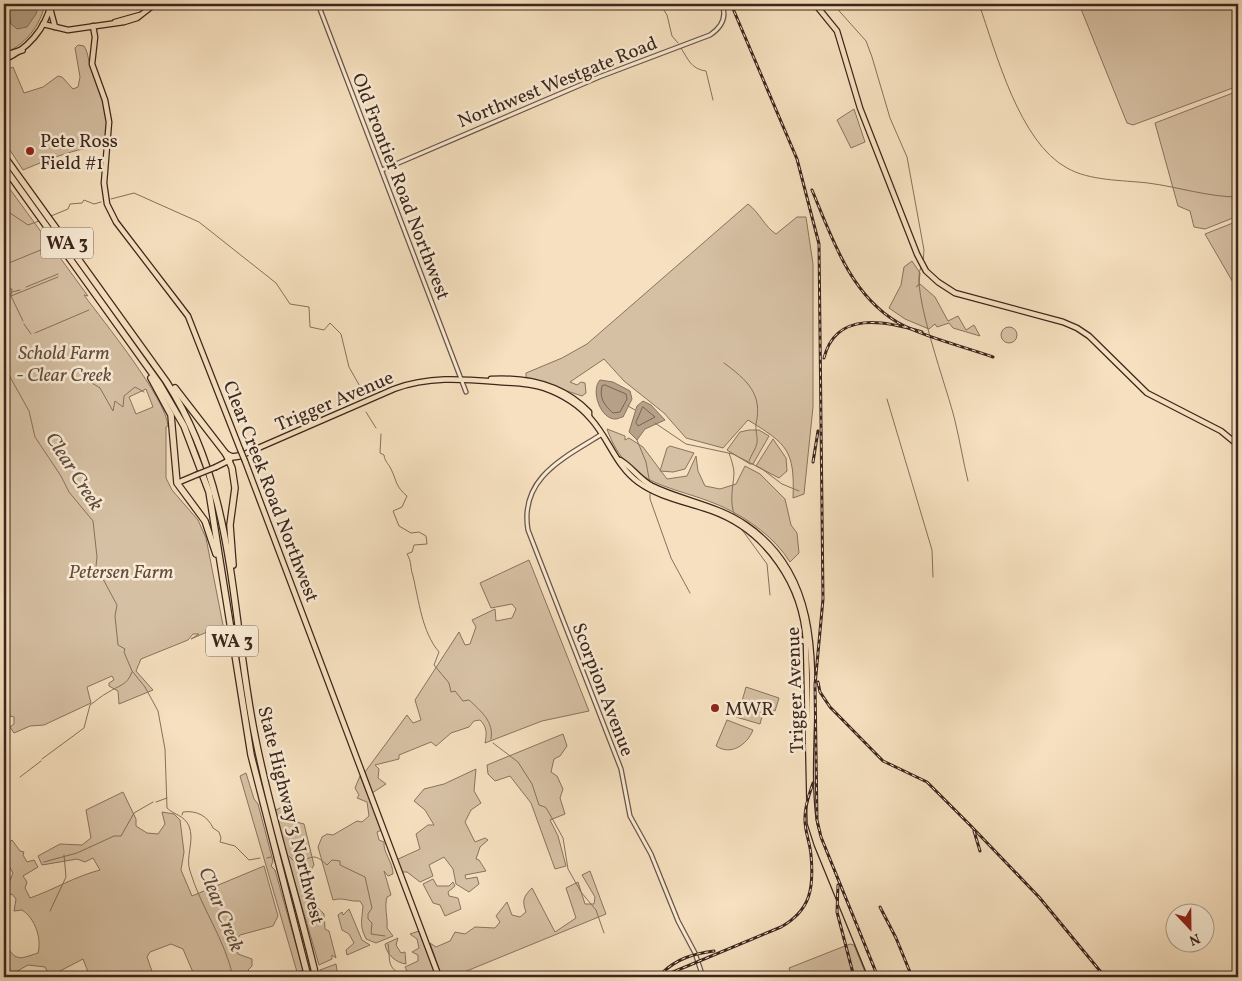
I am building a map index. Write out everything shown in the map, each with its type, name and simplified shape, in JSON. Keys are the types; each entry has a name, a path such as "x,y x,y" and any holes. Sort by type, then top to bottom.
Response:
{"highway":[{"path":"4,56 22,50"},
{"name":"State Highway 3 Northwest","path":"4,156 131,330 179,401 205,456 221,513 250,709 263,774 316,977"},
{"name":"State Highway 3 Northwest","path":"4,167 131,344 179,416 201,468 212,507 251,755 306,976"},
{"path":"131,330 226,454 232,468"},
{"path":"131,344 170,412 177,483 209,528 229,622"},
{"path":"226,454 232,457 239,456"},
{"path":"234,602 230,525 234,488 232,468 233,462 239,456"}],"main road":[{"path":"43,24 68,30 129,21 141,15 155,4"},
{"path":"815,4 837,31 860,108 917,254 931,277 956,293 1077,328 1089,336 1147,393 1220,431 1238,445"},
{"path":"4,60 22,50 43,24 50,5"},
{"path":"50,5 55,28"},
{"name":"Clear Creek Road Northwest","path":"93,26 95,38 92,64 105,100 109,122 104,183 107,204 116,222 188,316 245,461 439,977"},
{"name":"Trigger Avenue","path":"177,483 399,387 434,379 523,382 558,394 589,416 620,460 639,478 654,486 716,508 745,524 759,534 777,553 792,578 803,602 810,632 811,765 814,823 872,977"},
{"name":"Trigger Avenue","path":"620,460 620,464 644,486 659,494 724,516 743,527 767,547 783,569 796,593 803,616 806,642 810,823 817,845 872,977"},
{"path":"793,637 806,642"}],"street":[{"name":"Old Frontier Road Northwest","path":"318,4 466,392"},
{"name":"Northwest Westgate Road","path":"382,170 591,80 710,35 723,22 724,10 722,4"},
{"name":"Scorpion Avenue","path":"602,434 561,457 544,474 530,502 528,530 621,769 630,816 651,854 678,921 695,953 703,977"},
{"path":"295,977 306,976"}],"green space":[{"path":"4,4 45,4 39,20 30,34 19,45 4,54"},
{"path":"1079,4 1238,4 1238,86 1133,125 1127,123"},
{"path":"78,45 85,48 105,105 108,124 107,149 99,147 77,150 23,170 4,141 4,71 13,67 24,93 43,87 58,76 62,77 73,89 78,87 80,77 75,48"},
{"path":"1238,91 1238,216 1205,229 1194,227 1190,211 1178,206 1155,123"},
{"path":"854,109 865,142 851,148 837,120"},
{"name":"Petersen Farm","path":"4,181 146,379 165,413 168,426 166,427 166,478 172,490 198,520 206,538 223,625 191,639 199,634 193,634 188,640 141,659 136,671 153,690 119,704 118,691 109,686 109,683 114,680 112,676 87,687 91,703 44,725 30,726 14,733 10,727 14,724 14,717 10,716 7,705 4,705","holes":["146,389 153,407 136,414 129,397"]},
{"path":"748,204 776,234 797,217 806,217 813,264 813,407 804,494 793,498 792,469 786,450 772,436 748,420 723,448 686,438 664,413 624,381 604,359 570,382 577,385 581,382 585,383 586,393 582,396 526,377 526,373 562,358 587,344"},
{"path":"1238,221 1238,291 1205,234"},
{"path":"912,261 920,273 919,284 916,287 920,284 935,297 948,321 958,316 966,330 974,325 980,336 953,328 949,323 937,327 935,324 929,329 905,319 889,308 901,285 904,267"},
{"path":"1009,327 1015,329 1017,335 1015,341 1009,343 1003,341 1001,335 1003,329"},
{"path":"607,429 625,436 625,440 629,438 643,447 667,479 687,476 696,456 698,471 705,486 720,489 736,484 745,466 760,474 785,499 791,525 797,533 799,553 790,562 769,537 742,517 723,507 655,482 640,474 627,463 616,449"},
{"path":"759,430 769,436 753,464 727,450 740,432"},
{"path":"773,439 786,458 787,471 779,478 756,466"},
{"path":"670,446 694,453 685,469 673,472 660,471 667,448"},
{"path":"529,560 589,711 542,721 485,743 486,733 484,725 480,720 474,721 469,727 451,733 436,746 431,742 399,755 399,759 375,765 379,769 378,778 386,784 372,793 365,772 407,715 413,723 421,720 415,700 459,632 465,645 470,644 476,627 472,620 495,609 496,621 512,618 516,609 512,604 491,608 480,583"},
{"path":"746,687 779,698 775,711 742,701"},
{"path":"739,706 763,713 760,724 736,717"},
{"path":"727,720 753,730 743,744 727,750 716,746"},
{"path":"563,734 567,746 560,756 554,759 551,772 557,776 563,789 560,798 565,814 550,820 558,836 566,866 555,869 531,803 510,776 495,781 488,774 487,765"},
{"path":"476,769 474,791 481,803 471,810 465,822 475,842 485,838 488,840 480,847 476,859 479,860 486,871 465,875 466,879 477,877 479,884 469,892 456,884 453,869 444,857 429,865 433,876 420,882 407,872 401,872 396,860 420,849 416,834 428,825 434,825 425,810 414,801 424,789 444,784"},
{"path":"246,773 254,799 258,804 273,861 271,866 275,870 303,970 297,972 240,776"},
{"path":"360,776 382,830 377,832 379,840 384,842 393,874 388,876 384,871 391,895 387,897 386,901 387,928 393,936 376,943 366,939 362,930 363,906 360,901 333,900 318,847 322,837 327,834 333,835 357,821 362,822 369,816 367,802 357,798 359,795 355,788"},
{"path":"123,792 136,819 136,826 147,833 158,834 165,824 162,812 174,814 180,820 184,852 181,870 192,896 264,866 278,916 273,926 240,935 235,942 238,954 252,959 252,966 248,970 251,977 226,977 223,971 206,977 195,977 183,949 171,944 150,952 147,957 154,977 90,977 83,959 58,972 59,977 50,977 45,967 28,965 12,974 13,977 4,977 4,942 14,956 21,958 38,953 39,941 31,918 22,910 14,911 16,899 12,894 4,896 4,886 9,883 13,873 4,857 4,846 12,840 20,851 24,852 23,855 27,862 34,860 38,867 23,876 27,882 25,888 30,898 100,870 93,858 85,862 77,859 42,865 38,856 60,844 82,845 91,838 86,810"},
{"path":"282,807 285,819 304,824 314,865 309,873 316,906 324,914 325,929 329,931 336,958 332,955 332,959 319,965 274,811"},
{"path":"590,871 606,914 452,977 442,977 430,943 436,947 450,941 455,932 465,934 475,927 495,928 500,922 496,916 507,902 512,915 520,917 526,912 524,899 532,888 555,932 576,918 566,888 578,882 585,904 594,904 595,897 582,875"},
{"path":"433,879 437,886 449,886 453,882 455,886 448,892 449,896 458,898 461,909 445,916 440,905 433,903 423,884"},
{"path":"349,909 362,940 370,945 347,955 346,950 354,943 349,934 342,930 338,915 342,912 343,915"},
{"path":"419,931 437,977 410,977 405,967 418,961 418,955 412,952 419,948 417,939 410,934"},
{"path":"398,938 396,945 401,953 405,952 406,964 392,957 386,948 385,944"},
{"path":"850,944 854,945 867,977 792,977 789,968"},
{"path":"336,964 338,977 321,977 320,970"}],"water":[{"path":"11,4 39,4 36,14 27,27 17,29 11,24 9,12"},
{"path":"600,380 613,382 630,391 632,399 623,417 611,418 602,410 596,391"},
{"path":"643,401 651,405 665,420 645,429 637,440 629,432 637,406"}],"waterway":[{"path":"660,4 667,15 672,36 678,43"},
{"path":"833,4 866,41 890,118 907,157 924,250 923,263"},
{"path":"979,4 1011,94 1023,117 1035,138 1050,155 1067,168 1096,178 1148,183 1227,197 1238,197"},
{"path":"681,48 693,66 706,71 713,100"},
{"path":"111,199 134,193 199,222 276,283 290,304 309,307 310,327 324,330 330,323 341,334 349,367 362,390"},
{"path":"51,216 68,209 70,204 82,203 84,200 94,204 101,202"},
{"path":"4,209 28,225 39,221"},
{"path":"4,265 43,249"},
{"path":"1238,262 1238,276"},
{"path":"921,267 919,278 920,296 931,341 955,421 968,481"},
{"path":"26,287 58,274"},
{"path":"11,296 58,277"},
{"path":"4,295 7,289 12,289 11,296 23,321"},
{"path":"12,292 20,290"},
{"path":"35,333 89,310"},
{"path":"24,324 31,334"},
{"path":"724,363 740,375 755,396 758,413 756,426 757,443 749,461"},
{"name":"Clear Creek","path":"4,366 29,411 35,437 61,476 69,492 93,521 97,557 96,566 117,605 115,616 118,645 125,649 124,652 132,671 145,687 158,711 165,749 167,808 182,817 189,826 191,832 190,871 200,898 219,937 233,977"},
{"path":"87,380 100,388 113,411 115,401 123,407 124,396 135,387 144,392"},
{"path":"887,399 932,550 933,577"},
{"path":"628,406 635,410"},
{"path":"366,412 376,428"},
{"path":"655,423 686,444 733,454 762,469 782,484 799,491"},
{"path":"381,434 380,453 384,455 398,486 407,496 402,507 393,511 399,526 411,533 419,532 426,536 427,544 414,545 412,552 407,554 425,626 439,652 434,665 449,683 451,692 455,691 463,701 469,700 486,718 491,727 491,739"},
{"path":"637,440 646,462 650,484"},
{"path":"729,453 734,471 732,500 735,517"},
{"path":"650,490 650,499 671,558 690,593"},
{"path":"740,527 767,564 770,595"},
{"path":"42,759 84,728 90,705 125,683 132,672"},
{"path":"493,743 518,762 532,784 539,805 545,807 548,811 563,838 568,869 581,892 596,910 604,933"},
{"path":"20,777 41,761"},
{"path":"156,802 167,798"},
{"path":"44,862 77,853 114,836 121,836 134,813 153,802"},
{"path":"182,815 183,812 192,812 205,817 213,828 219,832 220,842 235,846 249,860 260,858"},
{"path":"50,911 66,877 64,855"},
{"path":"289,856 295,862 312,857 318,858 327,865 332,860 340,861 340,865 365,877 372,908 368,914 368,919 372,923 371,934 385,936"},
{"path":"267,858 271,857"},
{"path":"388,944 391,966 404,977"}],"railway":[{"path":"731,4 797,159 819,244 823,599 815,685 817,820 821,837 878,977"},
{"path":"812,190 844,264 867,296 881,310 897,322 918,332 993,357"},
{"path":"824,358 830,343 839,332 851,326 864,323 878,323 922,332"},
{"path":"813,462 818,431"},
{"path":"818,682 820,692 830,707 883,761 927,782 970,825 1039,897 1105,977"},
{"path":"661,977 781,927 799,913 811,888 811,855 805,827 805,817 806,804 813,783"},
{"path":"974,831 980,851"},
{"path":"838,885 837,912 854,977"},
{"path":"880,907 896,938 912,977"},
{"path":"662,973 686,958 714,951"}],"place":[{"name":"Pete Ross Field #1","path":"30,151"},
{"name":"MWR","path":"715,708"}],"park label":[{"name":"Schold Farm - Clear Creek","path":"64,363"}]}
